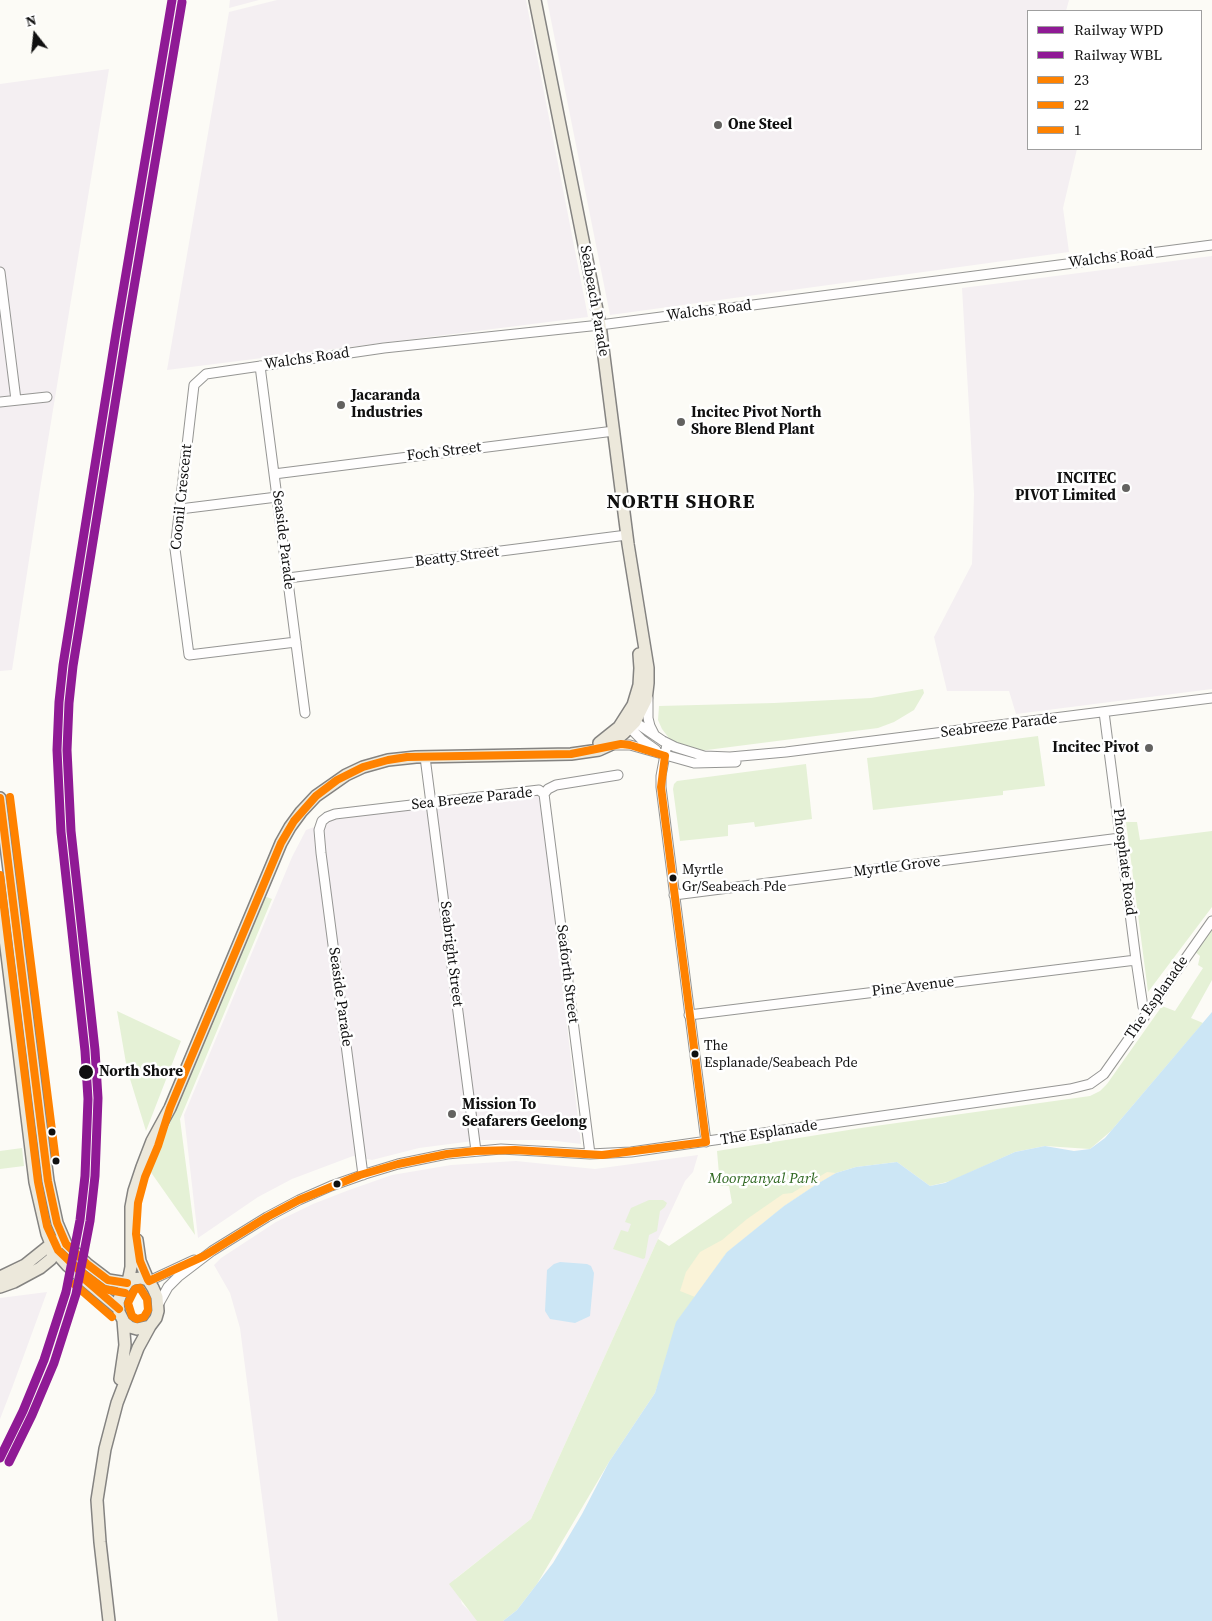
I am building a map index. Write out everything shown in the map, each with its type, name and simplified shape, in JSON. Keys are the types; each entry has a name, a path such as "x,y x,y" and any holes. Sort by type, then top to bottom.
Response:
{"main road":[{"name":"Seabeach Parade","path":"535,0 600,325 627,535 646,653 648,683 646,700 630,723 585,750 571,754"},
{"name":"Seabeach Parade","path":"630,723 639,685 637,605"},
{"path":"117,1403 138,1348 156,1318 158,1305 156,1294 140,1261 138,1250 137,1213 143,1184 170,1108 277,852 294,820 316,796 346,775 380,762 425,757 571,754 592,751 610,745 630,723"},
{"path":"0,798 3,850 48,1181 61,1235 71,1249 108,1280 128,1283 136,1278 148,1280"},
{"path":"0,898 36,1182 44,1226 53,1249 68,1266 119,1308"},
{"path":"111,1621 100,1542 97,1500 105,1449 117,1403 126,1345 119,1298 128,1283 131,1266 130,1216 134,1191 152,1141 170,1108"},
{"path":"0,1287 40,1268 51,1259 53,1249 61,1235"},
{"path":"0,1276 25,1265 53,1249"},
{"path":"123,1320 134,1329 150,1326"}],"street":[{"name":"Walchs Road","path":"206,374 384,348 600,325 1212,245"},
{"path":"0,272 16,400"},
{"name":"Seaside Parade","path":"260,366 305,713"},
{"name":"Coonil Crescent","path":"206,374 194,385 175,549 189,655 296,642"},
{"path":"0,402 47,397"},
{"name":"Foch Street","path":"274,474 614,431"},
{"path":"180,509 277,497"},
{"name":"Beatty Street","path":"288,578 627,535"},
{"path":"648,683 648,718 650,726 657,737"},
{"name":"Seabreeze Parade","path":"630,723 668,744 712,757 786,752 1212,698"},
{"name":"Phosphate Road","path":"1104,712 1136,960 1143,1007 1148,1011"},
{"name":"Seabreeze Parade","path":"630,723 642,740 665,756"},
{"name":"Seabreeze Parade","path":"610,745 630,744 665,756 694,763 711,764 737,762 786,752"},
{"path":"668,744 661,787 706,1142"},
{"name":"Seabright Street","path":"425,757 476,1151"},
{"name":"Sea Breeze Parade","path":"324,820 335,814 539,790 544,794 548,789 556,785 618,775"},
{"name":"Seaforth Street","path":"544,794 590,1154"},
{"name":"Seaside Parade","path":"324,820 319,830 321,853 363,1174"},
{"name":"Myrtle Grove","path":"674,895 1120,838"},
{"name":"The Esplanade","path":"158,1305 171,1283 204,1256 268,1217 299,1200 363,1174 421,1159 476,1151 515,1150 590,1154 631,1152 1070,1089 1090,1084 1104,1074 1212,921"},
{"name":"Pine Avenue","path":"690,1015 1136,960"},
{"name":"The Esplanade","path":"148,1280 204,1256"}],"shaded area":[{"path":"230,0 259,0 229,8"},
{"path":"277,0 526,0 588,317 167,370 229,12"},
{"path":"547,0 1069,0 1066,10 1027,10 1027,150 1077,150 1063,208 1069,252 610,315"},
{"path":"109,69 12,670 0,671 0,84"},
{"path":"1212,256 1212,689 1016,714 1009,691 947,691 934,637 972,564 974,494 962,288"},
{"path":"532,793 540,797 581,1144 548,1140 481,1140 419,1148 372,1160 353,1156 292,1179 258,1197 198,1238 184,1115 292,857 306,830 336,819"},
{"path":"698,1155 693,1172 685,1181 531,1519 455,1579 462,1604 480,1621 278,1621 240,1328 230,1293 214,1265 221,1258 276,1222 313,1204 392,1175 451,1165 516,1161 595,1169"},
{"path":"47,1292 12,1388 0,1419 0,1298"}],"green space":[{"path":"923,689 924,693 914,710 894,722 878,728 699,751 672,742 658,720 659,706 871,698"},
{"path":"1038,736 1045,786 1003,791 1003,795 873,810 867,758"},
{"path":"806,764 812,819 755,827 754,822 728,825 728,836 680,841 673,789 677,781"},
{"path":"1126,822 1137,822 1140,840 1212,831 1212,907 1148,992"},
{"path":"264,896 272,899 180,1119 195,1235 150,1171"},
{"name":"Moorpanyal Park","path":"1212,926 1212,980 1191,1018 1203,1023 1111,1131 1090,1149 1045,1146 1015,1152 951,1181 930,1186 897,1162 856,1167 836,1173 817,1184 784,1206 727,1252 680,1318 655,1393 609,1462 537,1584 517,1610 503,1621 477,1621 449,1584 531,1519 658,1239 669,1246 732,1203 729,1186 720,1186 717,1151 861,1128 1090,1096 1100,1091 1107,1084 1162,1006 1175,1011 1203,968 1198,965 1200,956 1194,951"},
{"path":"117,1011 181,1041 146,1131 127,1069"},
{"path":"22,1148 24,1166 0,1169 0,1151"},
{"path":"649,1200 663,1200 667,1203 660,1211 657,1231 649,1235 645,1258 643,1259 613,1249 621,1230 628,1232 631,1224 625,1222 631,1208"}],"sand":[{"path":"827,1172 836,1173 784,1206 726,1253 695,1297 680,1291 686,1272 700,1252 722,1240 747,1219 783,1194 792,1193"}],"water":[{"path":"1212,1012 1212,1621 503,1621 517,1610 553,1563 582,1514 609,1462 655,1393 676,1322 727,1252 784,1206 817,1184 836,1173 856,1167 897,1162 930,1186 945,1183 1015,1152 1045,1146 1074,1151 1090,1149 1105,1138"},
{"path":"560,1262 587,1264 591,1266 594,1273 590,1316 575,1323 550,1319 545,1311 547,1270"}],"rail line":[{"name":"WPD","path":"0,1458 23,1411 44,1360 66,1292 80,1220 85,1176 88,1099 85,1051 61,832 57,750 59,702 63,665 117,327 172,0"},
{"name":"WBL","path":"9,1462 54,1363 76,1294 90,1221 95,1176 98,1098 95,1050 71,831 67,750 69,703 73,666 127,329 182,2"}],"transit line":[{"name":"23","path":"148,1280 140,1261 136,1234 138,1203 145,1177 158,1146 170,1108 281,843 294,821 316,796 337,780 363,767 407,757 571,754 621,744 665,756"},
{"name":"23","path":"665,756 661,787 706,1142"},
{"name":"1","path":"10,797 56,1162"},
{"name":"23","path":"0,798 48,1181 57,1223 66,1244 87,1264 108,1280 127,1283"},
{"name":"22","path":"0,875 38,1182 47,1226 58,1250 80,1271 104,1289 125,1293"},
{"name":"23","path":"149,1281 204,1256 267,1217 299,1200 360,1175 398,1164 447,1154 476,1151 515,1150 602,1155 706,1142"},
{"name":"23","path":"81,1276 119,1309"},
{"name":"22","path":"74,1284 112,1317"},
{"name":"22","path":"140,1288 147,1299 148,1310 144,1317 137,1319 132,1316 128,1303 135,1289 140,1288"}],"place":[{"name":"One Steel","path":"718,125"},
{"name":"Jacaranda Industries","path":"341,405"},
{"name":"Incitec Pivot North Shore Blend Plant","path":"681,422"},
{"name":"INCITEC PIVOT Limited","path":"1126,488"},
{"name":"Incitec Pivot","path":"1149,748"},
{"name":"Myrtle Gr/Seabeach Pde","path":"673,878"},
{"name":"The Esplanade/Seabeach Pde","path":"695,1054"},
{"name":"North Shore","path":"86,1072"},
{"name":"Mission To Seafarers Geelong","path":"452,1114"}],"district":[{"name":"NORTH SHORE","path":"681,503"}]}
